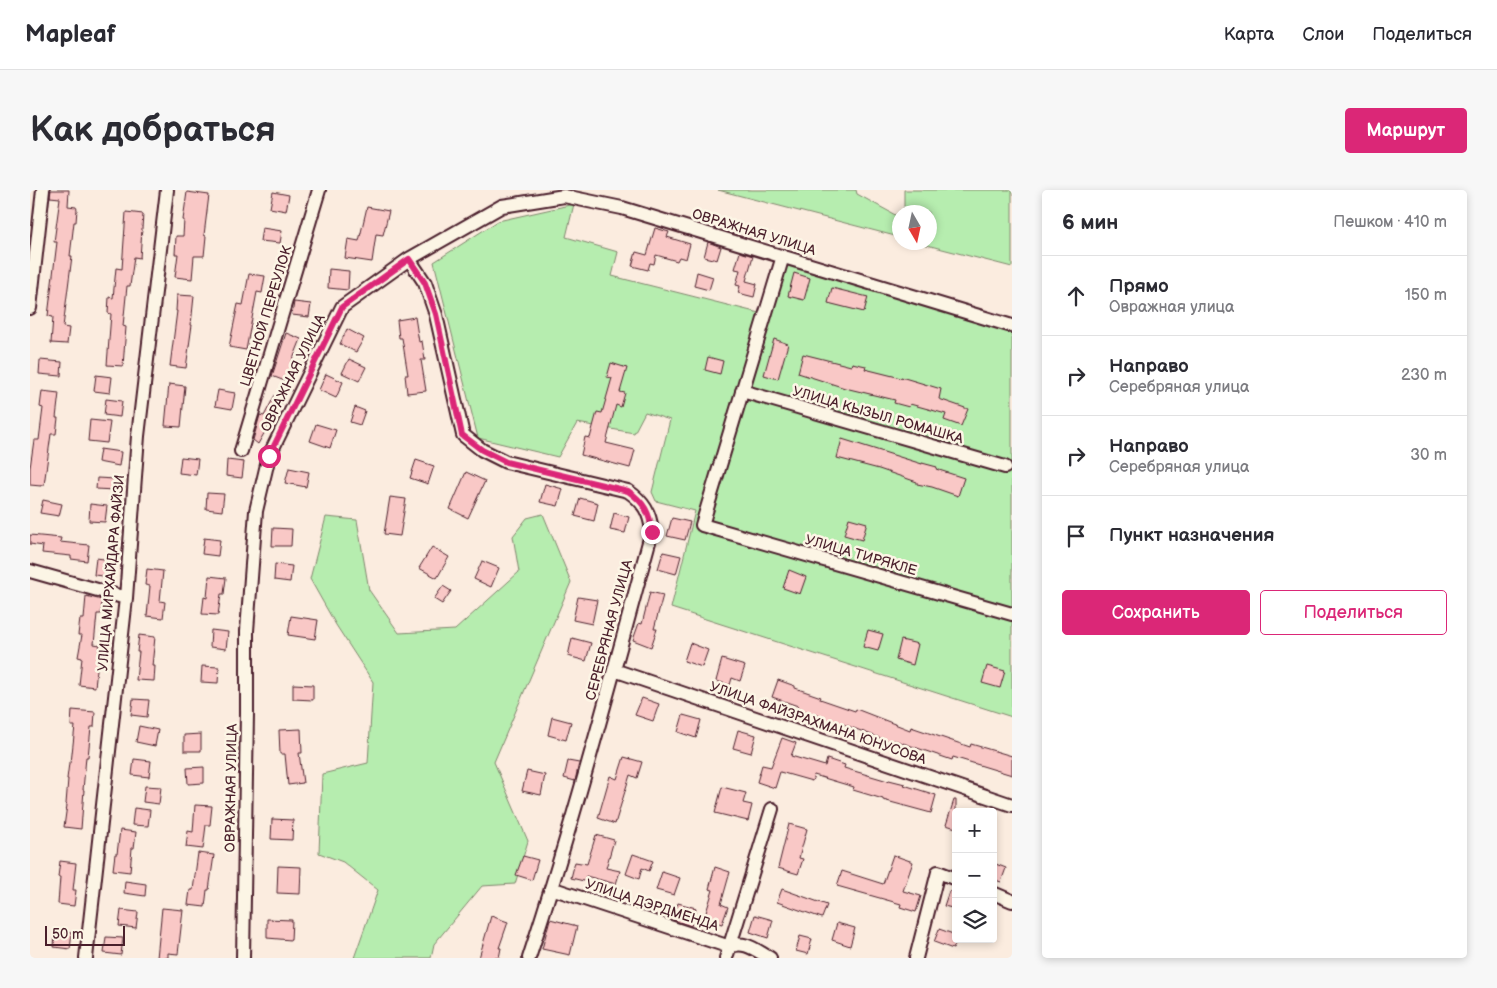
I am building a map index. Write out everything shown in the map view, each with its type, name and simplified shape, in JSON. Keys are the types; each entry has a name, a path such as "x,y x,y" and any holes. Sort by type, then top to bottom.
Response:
{"street":[{"path":"30,308 43,190"},
{"name":"УЛИЦА МИРХАЙДАРА ФАЙЗИ","path":"86,958 126,598 138,436 167,190"},
{"name":"ЦВЕТНОЙ ПЕРЕУЛОК","path":"241,450 319,190"},
{"name":"ОВРАЖНАЯ УЛИЦА","path":"243,958 247,631 256,511 269,456 342,307 409,259 502,206 564,196 622,208 1012,326"},
{"path":"742,392 783,256"},
{"name":"СЕРЕБРЯНАЯ УЛИЦА","path":"409,259 425,283 436,314 462,435 482,450 506,462 628,491 638,498 650,518 652,532 552,888 529,958"},
{"name":"УЛИЦА КЫЗЫЛ РОМАШКА","path":"742,392 1005,466"},
{"name":"УЛИЦА ТИРЯКЛЕ","path":"742,392 702,525 1012,614"},
{"path":"30,571 126,598"},
{"name":"УЛИЦА ФАЙЗРАХМАНА ЮНУСОВА","path":"614,670 1012,805"},
{"path":"728,952 772,809"},
{"path":"916,958 938,872 952,877"},
{"name":"УЛИЦА ДЭРДМЕНДА","path":"552,888 728,952 734,944 742,943 770,958"},
{"path":"997,895 1012,901"}],"green space":[{"path":"718,190 856,190 857,194 892,213 892,235"},
{"path":"904,190 1012,190 1012,267 937,248 937,205 904,205"},
{"path":"574,204 566,237 618,252 612,276 771,316 787,265 1012,333 1012,717 671,608 695,511 656,501 652,492 670,420 645,412 634,433 577,423 558,457 478,438 434,262 498,221"},
{"path":"543,514 571,582 494,762 528,841 515,884 482,886 434,944 431,958 354,958 378,890 343,862 319,853 322,774 368,763 373,682 336,625 310,579 326,517 357,520 369,590 399,633 455,630 519,572 513,536 527,518"}],"building":[{"path":"51,190 69,190 68,206 76,207 77,209 63,327 69,328 67,344 51,343 53,317 48,316 57,242 54,242 60,198 50,197"},
{"path":"187,192 209,195 204,235 206,236 204,256 194,256 192,279 175,277 178,254 175,254 176,236 183,236"},
{"path":"273,192 289,195 286,211 270,208"},
{"path":"367,207 389,211 383,235 376,234 372,262 345,258 348,239 359,241"},
{"path":"126,212 143,214 140,258 134,257 130,286 127,286 123,326 126,327 123,366 107,365 111,314 108,313 109,297 113,298 116,268 122,269"},
{"path":"262,228 282,231 280,243 260,241"},
{"path":"655,228 669,232 667,237 690,244 686,259 679,257 677,261 656,255 654,264 650,263 648,270 632,266 636,252 647,255"},
{"path":"708,242 721,247 717,260 704,257"},
{"path":"740,252 753,256 746,281 757,284 754,297 738,293 740,286 736,285 740,270 735,269"},
{"path":"329,269 349,271 348,290 328,288"},
{"path":"697,272 713,277 709,290 694,286"},
{"path":"794,273 810,278 804,300 788,296"},
{"path":"249,274 265,276 262,293 257,292 246,350 229,347 238,304 243,305"},
{"path":"832,288 868,297 864,312 828,303"},
{"path":"177,295 194,296 186,368 170,366 177,311"},
{"path":"294,302 311,304 309,317 292,315"},
{"path":"415,317 419,342 422,341 425,360 421,360 426,391 407,393 405,375 408,375 402,338 399,338 397,320"},
{"path":"347,329 364,338 356,352 340,344"},
{"path":"286,333 301,339 291,364 296,365 290,383 272,376"},
{"path":"774,339 788,344 778,379 764,375"},
{"path":"803,354 851,366 852,363 866,366 865,369 941,389 939,399 968,409 961,426 944,420 946,414 910,404 909,407 894,403 895,400 845,388 798,373"},
{"path":"708,357 723,361 720,374 705,370"},
{"path":"349,359 366,367 359,381 342,373"},
{"path":"40,360 62,362 61,376 39,374"},
{"path":"611,363 627,368 620,392 625,393 621,407 616,405 606,443 635,450 630,468 581,455 585,437 590,438 597,412 602,413 612,378 607,377"},
{"path":"326,374 343,382 336,398 319,390"},
{"path":"96,375 112,377 110,393 94,391"},
{"path":"169,384 185,386 181,427 165,426"},
{"path":"218,390 235,393 232,409 215,406"},
{"path":"42,391 59,393 56,434 51,434 44,485 41,486 30,485 30,468 34,440 39,440 43,408 40,407"},
{"path":"275,395 283,400 258,444 253,440 260,415 264,416"},
{"path":"106,399 122,401 120,417 104,415"},
{"path":"355,407 365,411 360,425 350,422"},
{"path":"90,420 110,422 107,443 88,441"},
{"path":"316,424 336,430 330,448 310,441"},
{"path":"842,439 937,467 936,469 964,478 958,496 917,484 917,482 879,469 837,458"},
{"path":"100,449 121,452 119,466 98,462"},
{"path":"181,457 198,459 196,475 179,473"},
{"path":"227,460 244,462 242,478 226,476"},
{"path":"416,460 434,466 428,484 410,478"},
{"path":"289,468 309,472 306,487 285,483"},
{"path":"466,472 485,481 468,518 450,509"},
{"path":"97,478 115,479 114,490 96,489"},
{"path":"545,484 563,489 558,506 540,502"},
{"path":"207,493 224,494 222,511 206,509"},
{"path":"390,497 406,499 400,536 384,534"},
{"path":"580,498 598,503 594,521 575,516"},
{"path":"43,500 62,504 59,516 40,513"},
{"path":"90,504 107,506 105,522 89,521"},
{"path":"614,513 629,517 625,533 610,530"},
{"path":"672,518 690,522 685,540 667,536"},
{"path":"849,518 867,523 862,540 844,535"},
{"path":"273,528 292,529 291,546 272,546"},
{"path":"30,535 61,538 60,542 89,545 87,561 71,559 71,556 42,553 43,546 30,544"},
{"path":"204,538 220,540 218,556 202,554"},
{"path":"432,547 449,557 437,578 419,568"},
{"path":"663,552 681,556 676,574 658,569"},
{"path":"96,558 112,560 111,577 94,575"},
{"path":"482,561 499,568 491,587 474,579"},
{"path":"275,564 292,566 290,582 274,580"},
{"path":"147,569 163,571 160,601 165,602 163,618 147,616 150,586 145,585"},
{"path":"789,570 806,577 800,594 783,588"},
{"path":"209,576 226,578 224,594 221,594 218,615 202,614 204,597 207,598"},
{"path":"443,586 451,591 442,604 434,599"},
{"path":"650,592 663,595 654,629 657,629 651,647 633,640 639,623 642,624"},
{"path":"86,596 102,600 101,614 97,614 94,644 100,645 99,651 102,652 101,661 98,661 95,687 79,685 82,658 78,657 82,635 78,635 80,619 84,619"},
{"path":"578,597 597,600 592,624 573,620"},
{"path":"291,616 318,620 315,639 288,635"},
{"path":"211,630 228,632 226,649 210,647"},
{"path":"868,630 883,634 878,651 863,647"},
{"path":"139,635 155,637 152,666 155,666 154,681 136,680"},
{"path":"572,638 591,643 586,661 568,656"},
{"path":"901,640 918,644 913,665 896,660"},
{"path":"690,643 708,650 702,667 684,661"},
{"path":"722,659 745,666 740,681 732,678 730,685 716,681"},
{"path":"202,666 219,667 218,683 201,682"},
{"path":"987,666 1005,671 1000,688 982,683"},
{"path":"778,680 821,697 820,699 855,711 856,709 910,730 911,727 970,747 971,744 1012,756 1012,775 953,757 952,760 894,740 893,743 840,723 839,725 822,719 822,717 797,708 798,706 772,697"},
{"path":"293,684 313,685 313,700 293,699"},
{"path":"642,698 659,704 653,721 635,715"},
{"path":"133,699 149,700 147,717 131,715"},
{"path":"72,710 95,712 94,727 91,727 88,757 86,757 81,829 64,827 67,805 67,779 69,763 71,763 75,726 71,726"},
{"path":"683,715 701,720 696,738 678,732"},
{"path":"552,717 571,722 566,740 548,735"},
{"path":"139,726 158,730 155,746 136,742"},
{"path":"301,729 302,753 299,753 303,783 288,785 285,754 280,754 279,730"},
{"path":"738,730 756,735 751,753 733,748"},
{"path":"201,734 201,751 184,751 184,735"},
{"path":"782,738 796,743 791,756 825,766 827,759 845,765 844,768 905,784 936,795 931,813 883,800 853,790 854,787 814,775 812,781 780,772 775,788 757,782 762,765 771,767"},
{"path":"624,757 642,762 637,778 630,775 615,824 598,818 610,776 617,779"},
{"path":"134,759 151,761 149,777 132,775"},
{"path":"568,761 579,763 575,781 564,778"},
{"path":"204,767 204,783 188,784 187,768"},
{"path":"527,771 545,775 541,795 522,791"},
{"path":"145,786 161,787 159,804 143,802"},
{"path":"722,787 746,793 743,803 752,805 748,821 715,813"},
{"path":"954,800 956,800 956,808 952,808 952,827 946,825"},
{"path":"195,805 212,806 210,825 206,825 203,849 186,847 188,831 193,832"},
{"path":"134,808 150,810 148,826 132,825"},
{"path":"272,819 293,820 292,840 271,839"},
{"path":"789,824 807,829 799,858 803,859 798,874 778,868"},
{"path":"120,830 136,832 134,848 132,848 130,872 113,870"},
{"path":"596,835 614,840 606,868 620,871 616,884 586,876 584,881 571,878 575,862 587,864"},
{"path":"198,853 214,855 205,907 188,905 190,890 193,890"},
{"path":"633,854 653,861 649,871 642,868 639,879 626,874"},
{"path":"893,855 913,862 903,891 921,896 916,912 900,907 901,904 837,886 842,871 883,884"},
{"path":"523,856 538,860 532,880 516,875"},
{"path":"60,861 76,863 73,890 76,890 74,906 58,904"},
{"path":"997,865 1006,868 1001,882 997,880"},
{"path":"278,866 301,867 300,894 277,893"},
{"path":"715,867 730,872 721,904 728,907 722,924 704,919 713,890 709,889"},
{"path":"662,872 680,878 674,895 656,890"},
{"path":"125,881 146,884 145,896 124,893"},
{"path":"782,889 827,905 822,918 777,902"},
{"path":"949,891 952,892 952,908 944,906"},
{"path":"678,903 696,908 691,926 673,920"},
{"path":"162,908 183,910 178,954 168,953 168,958 157,958"},
{"path":"121,910 138,912 136,928 119,926"},
{"path":"755,915 773,920 768,938 750,932"},
{"path":"491,916 508,922 499,948 501,948 499,958 479,958"},
{"path":"267,919 292,920 291,940 267,938"},
{"path":"550,919 577,926 570,955 542,949"},
{"path":"837,923 855,928 850,946 832,940"},
{"path":"939,929 952,934 952,943 956,943 953,949 934,942"},
{"path":"55,931 72,933 70,949 54,947"},
{"path":"800,936 812,939 808,954 796,951"},
{"path":"106,937 123,938 121,955 104,953"}],"route":[{"path":"269,456 342,307 409,259 425,283 436,314 462,435 482,450 506,462 628,491 638,498 645,508 650,518 652,532"}]}
